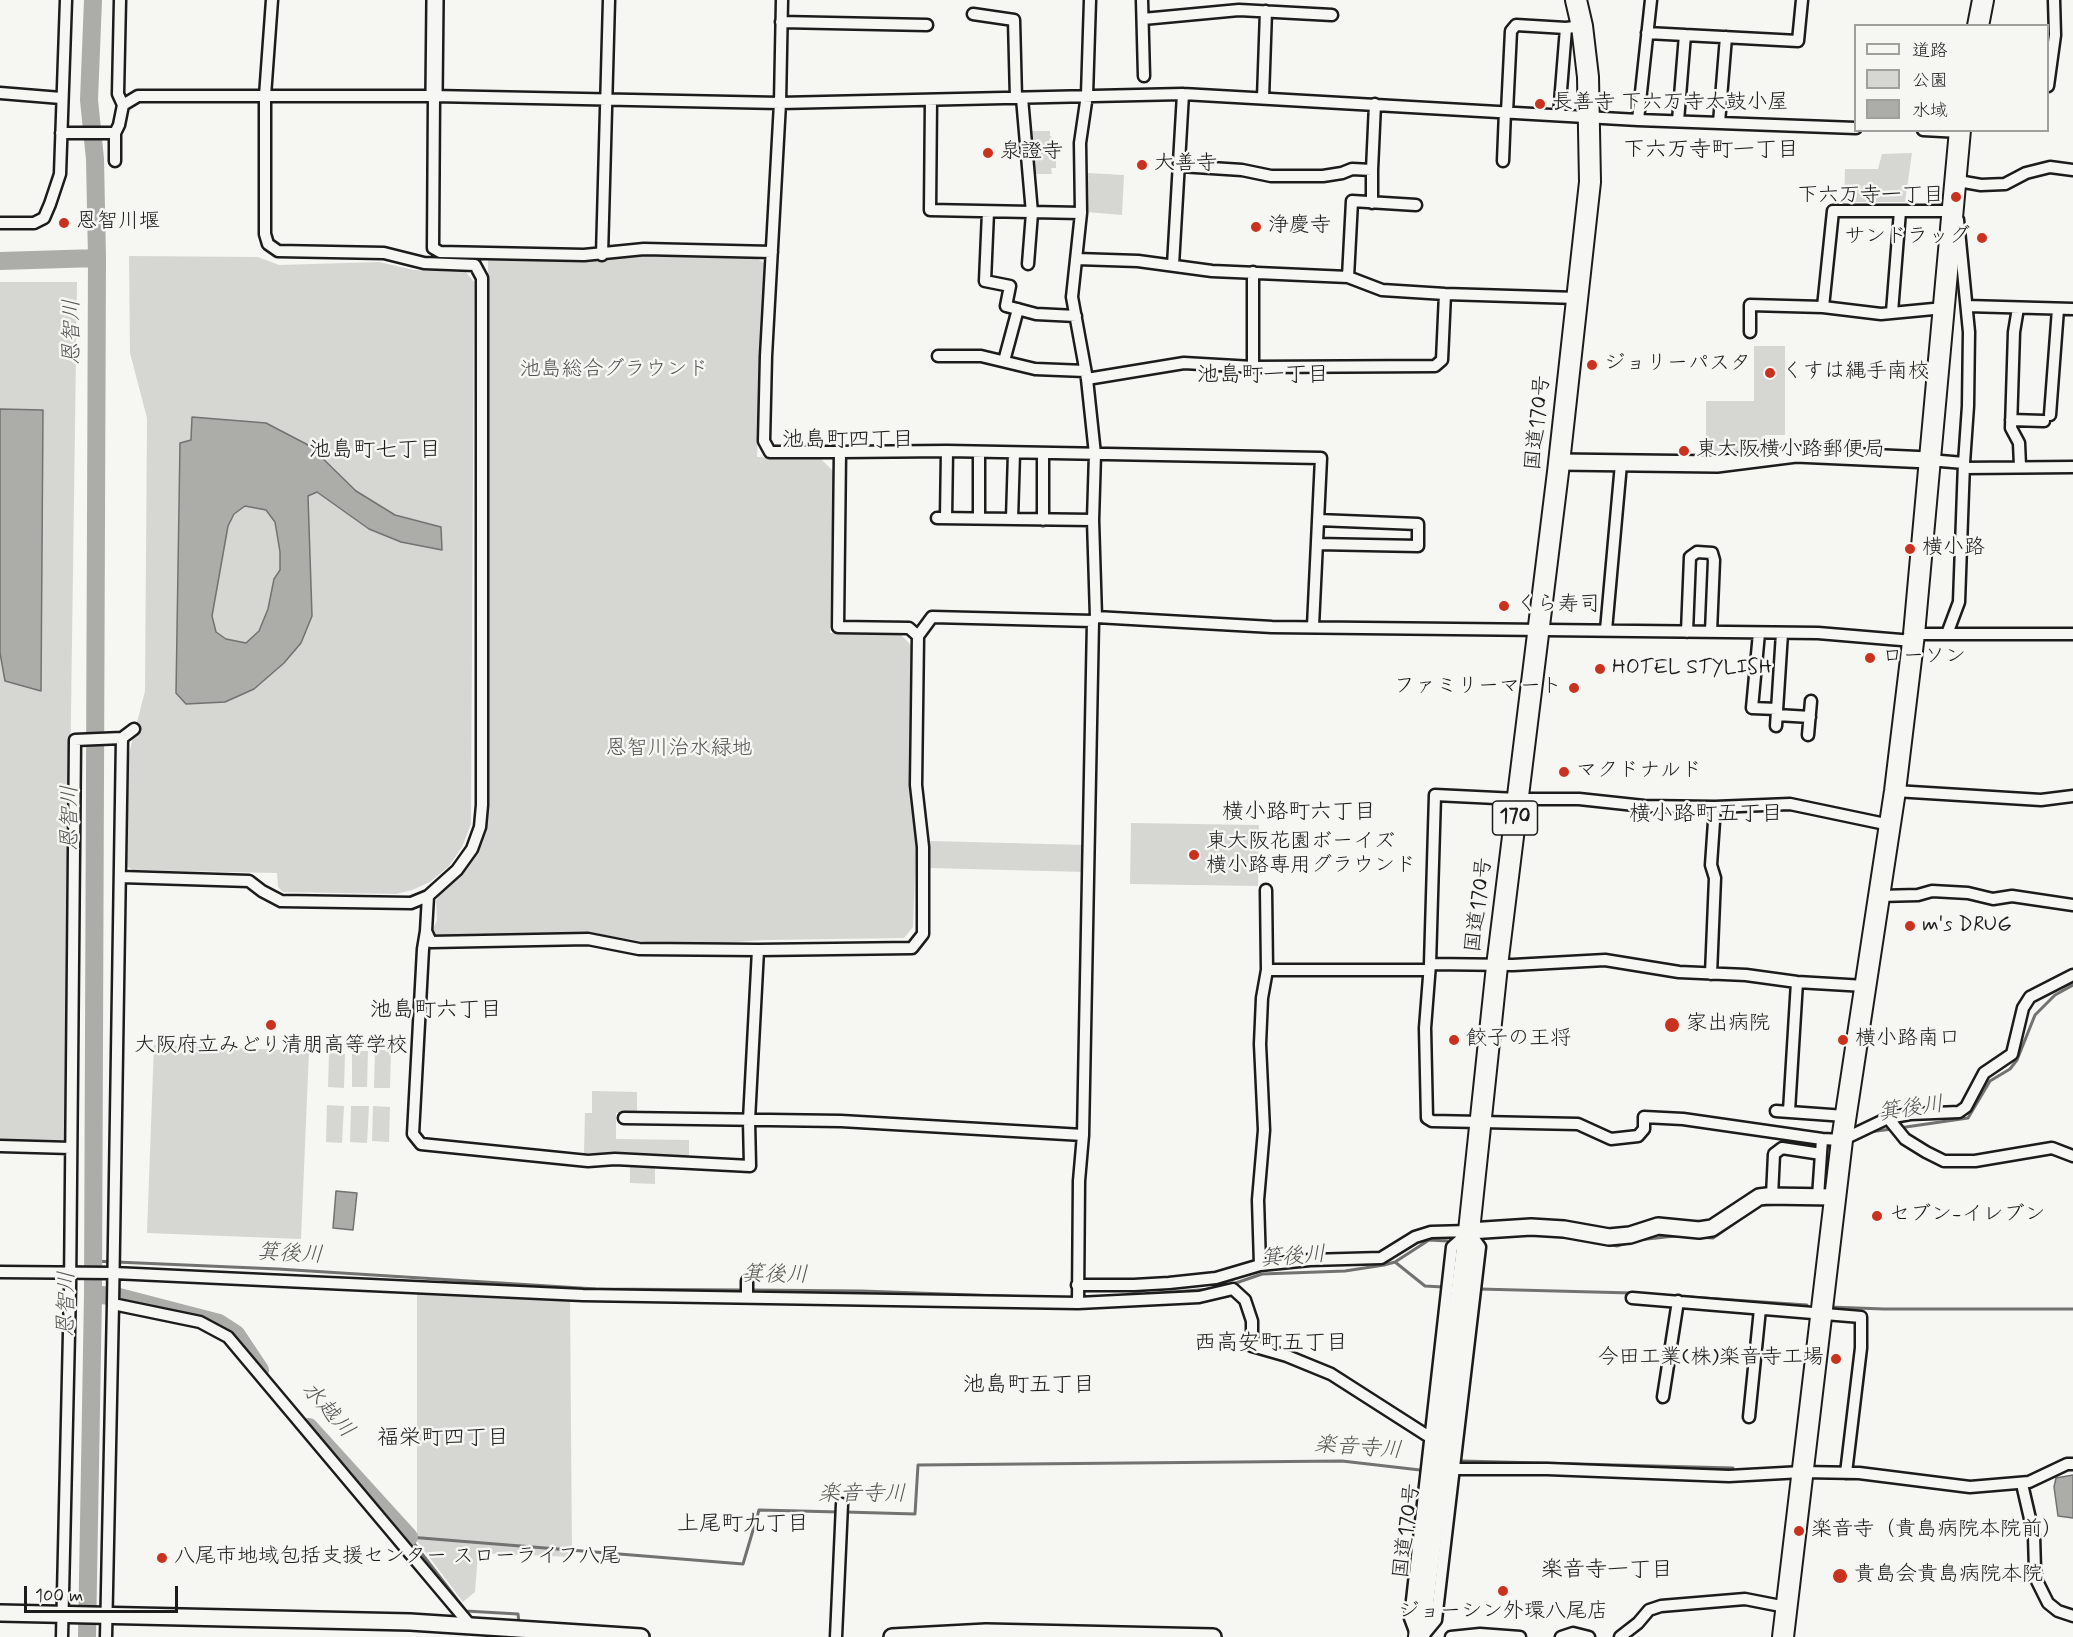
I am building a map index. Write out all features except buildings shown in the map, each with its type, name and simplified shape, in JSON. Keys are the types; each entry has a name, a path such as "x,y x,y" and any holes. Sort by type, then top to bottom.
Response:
{"highway":[{"name":"国道170号","path":"1420,1637 1590,182 1590,117 1574,27 1576,0"},
{"path":"1978,24 1983,0"},
{"path":"1783,1637 1821,1315 1826,1197 1832,1139 1845,1116 1895,791 1913,638 1960,132"}],"street":[{"path":"0,223 34,223 44,218 60,174 66,0"},
{"path":"115,161 115,133 123,105 118,94 120,0"},
{"path":"272,0 265,96 265,234 268,244 278,252 384,253 424,263 475,265"},
{"path":"435,0 433,248 440,252 602,255 644,249 772,252"},
{"path":"602,255 609,0"},
{"path":"782,0 780,103 764,441 770,452 947,451 1321,458 1313,626"},
{"path":"1078,1303 1079,1181 1083,1135 1094,619 1095,454 1086,375 1072,297 1081,213 1080,143 1086,95 1090,0"},
{"path":"1142,0 1144,76"},
{"path":"1638,120 1651,0"},
{"path":"1647,33 1798,41 1802,0"},
{"path":"2049,79 2055,35 2054,0"},
{"path":"1143,19 1240,5 1266,11 1332,15"},
{"path":"1263,98 1266,11"},
{"path":"973,14 1014,20 1019,98 1032,213 1028,264"},
{"path":"781,22 927,25"},
{"path":"1503,161 1511,31 1516,25 1574,27 1559,115"},
{"path":"1678,121 1685,35"},
{"path":"1719,123 1726,38"},
{"path":"0,93 62,98"},
{"path":"123,105 138,96 434,96 780,103 1183,94 1638,120 1854,128"},
{"path":"1173,265 1183,94"},
{"path":"931,100 930,210 1081,213"},
{"path":"1372,203 1375,104"},
{"path":"61,133 115,133"},
{"path":"1180,166 1242,170 1271,176 1323,176 1352,169 1372,170"},
{"path":"1956,175 1964,182 1981,185 2005,183 2026,173 2050,167 2073,170"},
{"path":"1348,277 1352,201 1416,205"},
{"path":"1822,307 1833,211 1900,211 1953,204 1960,231 1967,306 1968,406 1959,602 1947,634"},
{"path":"1892,312 1900,211"},
{"path":"988,212 986,281 1010,286 1006,306 1049,315 1076,316"},
{"path":"475,265 485,252"},
{"path":"1077,259 1138,261 1212,271 1348,277 1382,290 1577,298"},
{"path":"121,877 249,881 281,901 411,903 428,896 441,886 458,870 472,849 480,827 482,805 483,288 482,278 475,265"},
{"path":"1252,368 1253,273"},
{"path":"938,356 981,356 1041,370 1086,375 1184,363 1252,368 1436,366 1442,360 1445,294"},
{"path":"1750,332 1750,305 1822,307 1881,314 1944,308"},
{"path":"1967,306 2073,309"},
{"path":"2018,308 2014,332 2011,428 2019,443 2020,466"},
{"path":"1004,361 1018,309"},
{"path":"2011,420 2047,418 2058,309"},
{"path":"947,451 942,518 1093,520"},
{"path":"840,452 838,627 909,628 918,636"},
{"path":"979,452 979,518"},
{"path":"1012,519 1014,453"},
{"path":"1043,453 1043,520"},
{"path":"1559,462 1717,464 1796,454 1929,460 1964,465 2073,467"},
{"path":"1606,630 1621,464"},
{"path":"1317,544 1418,546 1418,524 1318,520"},
{"path":"1687,632 1690,557 1697,552 1712,554 1714,560 1711,632"},
{"path":"426,931 431,942 588,939 639,949 912,948 923,934 923,847 916,785 918,636 932,617 1094,619 1272,627 1782,633 1913,638 1947,634 2073,634"},
{"path":"1759,633 1752,708 1777,717 1810,717"},
{"path":"1777,717 1782,633"},
{"path":"1808,735 1811,701"},
{"path":"62,1637 71,1272 75,740 117,739 134,729"},
{"path":"106,1637 103,1614 113,1298 110,1273 114,1247 121,877 117,739"},
{"path":"1895,791 2041,800 2073,796"},
{"path":"1890,825 1790,804 1715,807 1644,806 1579,799 1435,795 1430,967 1425,1028 1427,1118 1432,1121 1578,1124 1611,1139 1638,1136 1644,1129 1644,1117 1690,1120 1832,1139 1888,1118 1910,1114 1959,1112 1966,1107 1984,1073 2012,1054 2023,1008 2030,997 2073,975"},
{"path":"1711,974 1715,878 1711,865 1715,807"},
{"path":"1260,1265 1258,1200 1264,1130 1260,1044 1262,998 1267,970 1266,890"},
{"path":"1879,897 1918,895 1932,891 1968,892 1993,899 2012,897 2073,905"},
{"path":"428,896 413,1134 421,1143 588,1161 615,1159 750,1166 749,1120 758,950"},
{"path":"1267,970 1497,966 1605,960 1679,972 1746,975 1797,982 1865,986"},
{"path":"1789,1111 1797,982"},
{"path":"1776,1111 1845,1116"},
{"path":"624,1118 841,1121 1083,1135"},
{"path":"1888,1118 1905,1138 1944,1161 1975,1161 2052,1148 2073,1156"},
{"path":"1077,1285 1134,1285 1216,1278 1260,1265 1310,1260 1381,1258 1415,1237 1431,1232 1469,1232 1531,1227 1563,1229 1609,1237 1630,1235 1658,1226 1699,1230 1712,1228 1759,1197 1826,1197 1821,1154 1832,1139"},
{"path":"0,1146 71,1148"},
{"path":"1772,1196 1774,1154 1782,1148 1821,1154"},
{"path":"1469,1232 1480,1247 1436,1620 1420,1637 1410,1618 1452,1247 1469,1232"},
{"path":"0,1272 110,1273 583,1295 1078,1303 1199,1297 1233,1289 1245,1300 1252,1321 1252,1346 1287,1356 1331,1374 1431,1438"},
{"path":"747,1281 747,1297"},
{"path":"113,1298 200,1322 228,1336 471,1626"},
{"path":"1632,1298 1861,1317 1861,1348 1846,1473"},
{"path":"1663,1397 1678,1301"},
{"path":"1749,1417 1760,1309"},
{"path":"1453,1468 1729,1476 1846,1473 1970,1487 2022,1484 2067,1464 2073,1464"},
{"path":"2022,1484 2034,1536 2037,1581 2048,1603 2058,1611 2073,1616"},
{"path":"836,1637 842,1504"},
{"path":"1620,1637 1638,1623 1648,1610 1661,1606 1745,1599 1786,1607"},
{"path":"0,1612 410,1622 581,1635 641,1637"},
{"path":"892,1637 986,1632 1213,1637"},
{"path":"1562,1637 1573,1633 1589,1637"},
{"path":"1450,1637 1480,1634 1520,1637"}],"green space":[{"path":"1027,131 1050,131 1052,149 1056,149 1056,168 1051,168 1052,174 1030,174"},
{"path":"1912,153 1905,202 1844,202 1845,169 1878,169 1882,154"},
{"path":"1088,173 1124,175 1122,215 1086,212"},
{"path":"129,256 258,257 279,265 379,262 414,270 466,272 474,282 471,824 462,847 449,866 430,882 396,894 283,892 278,887 277,873 133,870 125,865 124,773 145,691 147,418 130,353"},
{"name":"恩智川治水緑地","path":"643,256 755,257 764,263 757,457 821,459 833,471 830,633 900,634 913,647 910,784 916,845 913,927 904,938 763,940 711,944 647,942 597,934 436,938 432,931 437,920 436,901 439,895 460,877 477,851 488,807 488,259 596,260"},
{"path":"0,282 77,282 65,1143 0,1141"},
{"name":"くすは縄手南校","path":"1754,346 1785,346 1785,435 1765,435 1765,451 1706,451 1706,401 1754,401"},
{"name":"東大阪花園ボーイズ 横小路専用グラウンド","path":"1131,823 1259,825 1258,886 1130,884"},
{"path":"930,841 1086,845 1085,872 930,868"},
{"path":"154,1045 309,1051 301,1239 147,1233"},
{"path":"375,1050 391,1050 390,1088 374,1088"},
{"path":"352,1051 368,1051 367,1087 352,1087"},
{"path":"329,1053 345,1054 344,1088 328,1087"},
{"path":"592,1091 637,1092 637,1113 616,1113 616,1139 689,1140 689,1159 655,1158 655,1184 630,1183 630,1154 584,1153 585,1113 592,1113"},
{"path":"327,1105 344,1106 342,1143 326,1142"},
{"path":"351,1106 369,1106 367,1143 350,1142"},
{"path":"373,1106 390,1107 389,1142 372,1141"},
{"path":"417,1293 570,1299 572,1557 478,1553 475,1592 463,1602 417,1541"}],"water":[{"path":"0,409 43,410 41,691 5,681 0,653"},
{"path":"192,417 266,423 310,446 356,491 395,515 441,527 442,550 401,542 369,529 317,492 308,496 312,616 301,643 284,663 254,689 225,702 186,704 176,693 180,443 191,440","holes":["245,506 266,510 275,522 280,552 280,570 274,579 268,609 259,631 246,643 226,639 216,632 212,616 228,526 234,514"]},
{"path":"336,1191 357,1193 353,1230 333,1228"},
{"path":"2073,1475 2073,1518 2058,1516 2054,1487 2056,1478"}],"waterway":[{"name":"恩智川","path":"87,1637 93,1294 97,258 95,159 89,100 93,0"},
{"path":"0,261 97,258"},
{"name":"箕後川","path":"1899,1128 1968,1118 1990,1081 2010,1069 2017,1060 2035,1015 2055,995 2073,985"},
{"name":"箕後川","path":"1869,1132 1892,1129"},
{"name":"箕後川","path":"1757,1207 1789,1204"},
{"name":"箕後川","path":"1698,1237 1713,1238 1752,1211"},
{"name":"箕後川","path":"1607,1244 1617,1246 1638,1240 1675,1236 1692,1237"},
{"name":"箕後川","path":"1485,1238 1493,1237"},
{"name":"箕後川","path":"1230,1285 1262,1274 1345,1271 1384,1265 1395,1262 1429,1240 1447,1241"},
{"name":"箕後川","path":"93,1261 278,1269 596,1289 744,1290"},
{"path":"1395,1262 1425,1286 1443,1287"},
{"name":"箕後川","path":"1147,1294 1212,1289"},
{"path":"1479,1289 1632,1293"},
{"name":"箕後川","path":"751,1290 862,1291 1056,1298"},
{"name":"水越川","path":"93,1294 119,1297 219,1323 236,1334 260,1370"},
{"path":"1644,1294 1807,1305"},
{"path":"1829,1307 2073,1309"},
{"name":"水越川","path":"309,1427 409,1537"},
{"name":"楽音寺川","path":"845,1512 915,1514 918,1465 1342,1461 1420,1470"},
{"name":"楽音寺川","path":"1463,1461 1733,1468"},
{"name":"楽音寺川","path":"409,1537 743,1564 759,1510 839,1512"},
{"name":"水越川","path":"409,1537 466,1611 518,1614 519,1623"}],"place":[{"name":"長善寺 下六万寺太鼓小屋","path":"1540,104"},
{"name":"泉證寺","path":"988,153"},
{"name":"大善寺","path":"1142,165"},
{"name":"下六万寺一丁目","path":"1956,197"},
{"name":"恩智川堰","path":"64,223"},
{"name":"浄慶寺","path":"1256,227"},
{"name":"サンドラッグ","path":"1982,238"},
{"name":"ジョリーパスタ","path":"1592,365"},
{"name":"くすは縄手南校","path":"1770,373"},
{"name":"東大阪横小路郵便局","path":"1684,451"},
{"name":"横小路","path":"1910,549"},
{"name":"くら寿司","path":"1504,606"},
{"name":"ローソン","path":"1870,658"},
{"name":"HOTEL STYLISH","path":"1600,669"},
{"name":"ファミリーマート","path":"1574,688"},
{"name":"マクドナルド","path":"1564,772"},
{"name":"東大阪花園ボーイズ 横小路専用グラウンド","path":"1194,855"},
{"name":"m's DRUG","path":"1910,926"},
{"name":"大阪府立みどり清朋高等学校","path":"271,1025"},
{"name":"家出病院","path":"1672,1025"},
{"name":"餃子の王将","path":"1454,1040"},
{"name":"横小路南口","path":"1843,1040"},
{"name":"セブン-イレブン","path":"1877,1216"},
{"name":"今田工業(株)楽音寺工場","path":"1836,1359"},
{"name":"楽音寺（貴島病院本院前）","path":"1799,1531"},
{"name":"八尾市地域包括支援センター スローライフ八尾","path":"162,1558"},
{"name":"貴島会貴島病院本院","path":"1840,1576"},
{"name":"ジョーシン外環八尾店","path":"1503,1591"}],"district":[{"name":"下六万寺町一丁目","path":"1711,151"},
{"name":"池島町一丁目","path":"1263,376"},
{"name":"池島町四丁目","path":"848,441"},
{"name":"池島町七丁目","path":"375,451"},
{"name":"横小路町六丁目","path":"1299,813"},
{"name":"横小路町五丁目","path":"1706,815"},
{"name":"池島町六丁目","path":"436,1011"},
{"name":"西高安町五丁目","path":"1271,1344"},
{"name":"池島町五丁目","path":"1029,1386"},
{"name":"福栄町四丁目","path":"443,1439"},
{"name":"上尾町九丁目","path":"743,1525"},
{"name":"楽音寺一丁目","path":"1607,1571"}],"park label":[{"name":"池島総合グラウンド","path":"614,371"}]}
